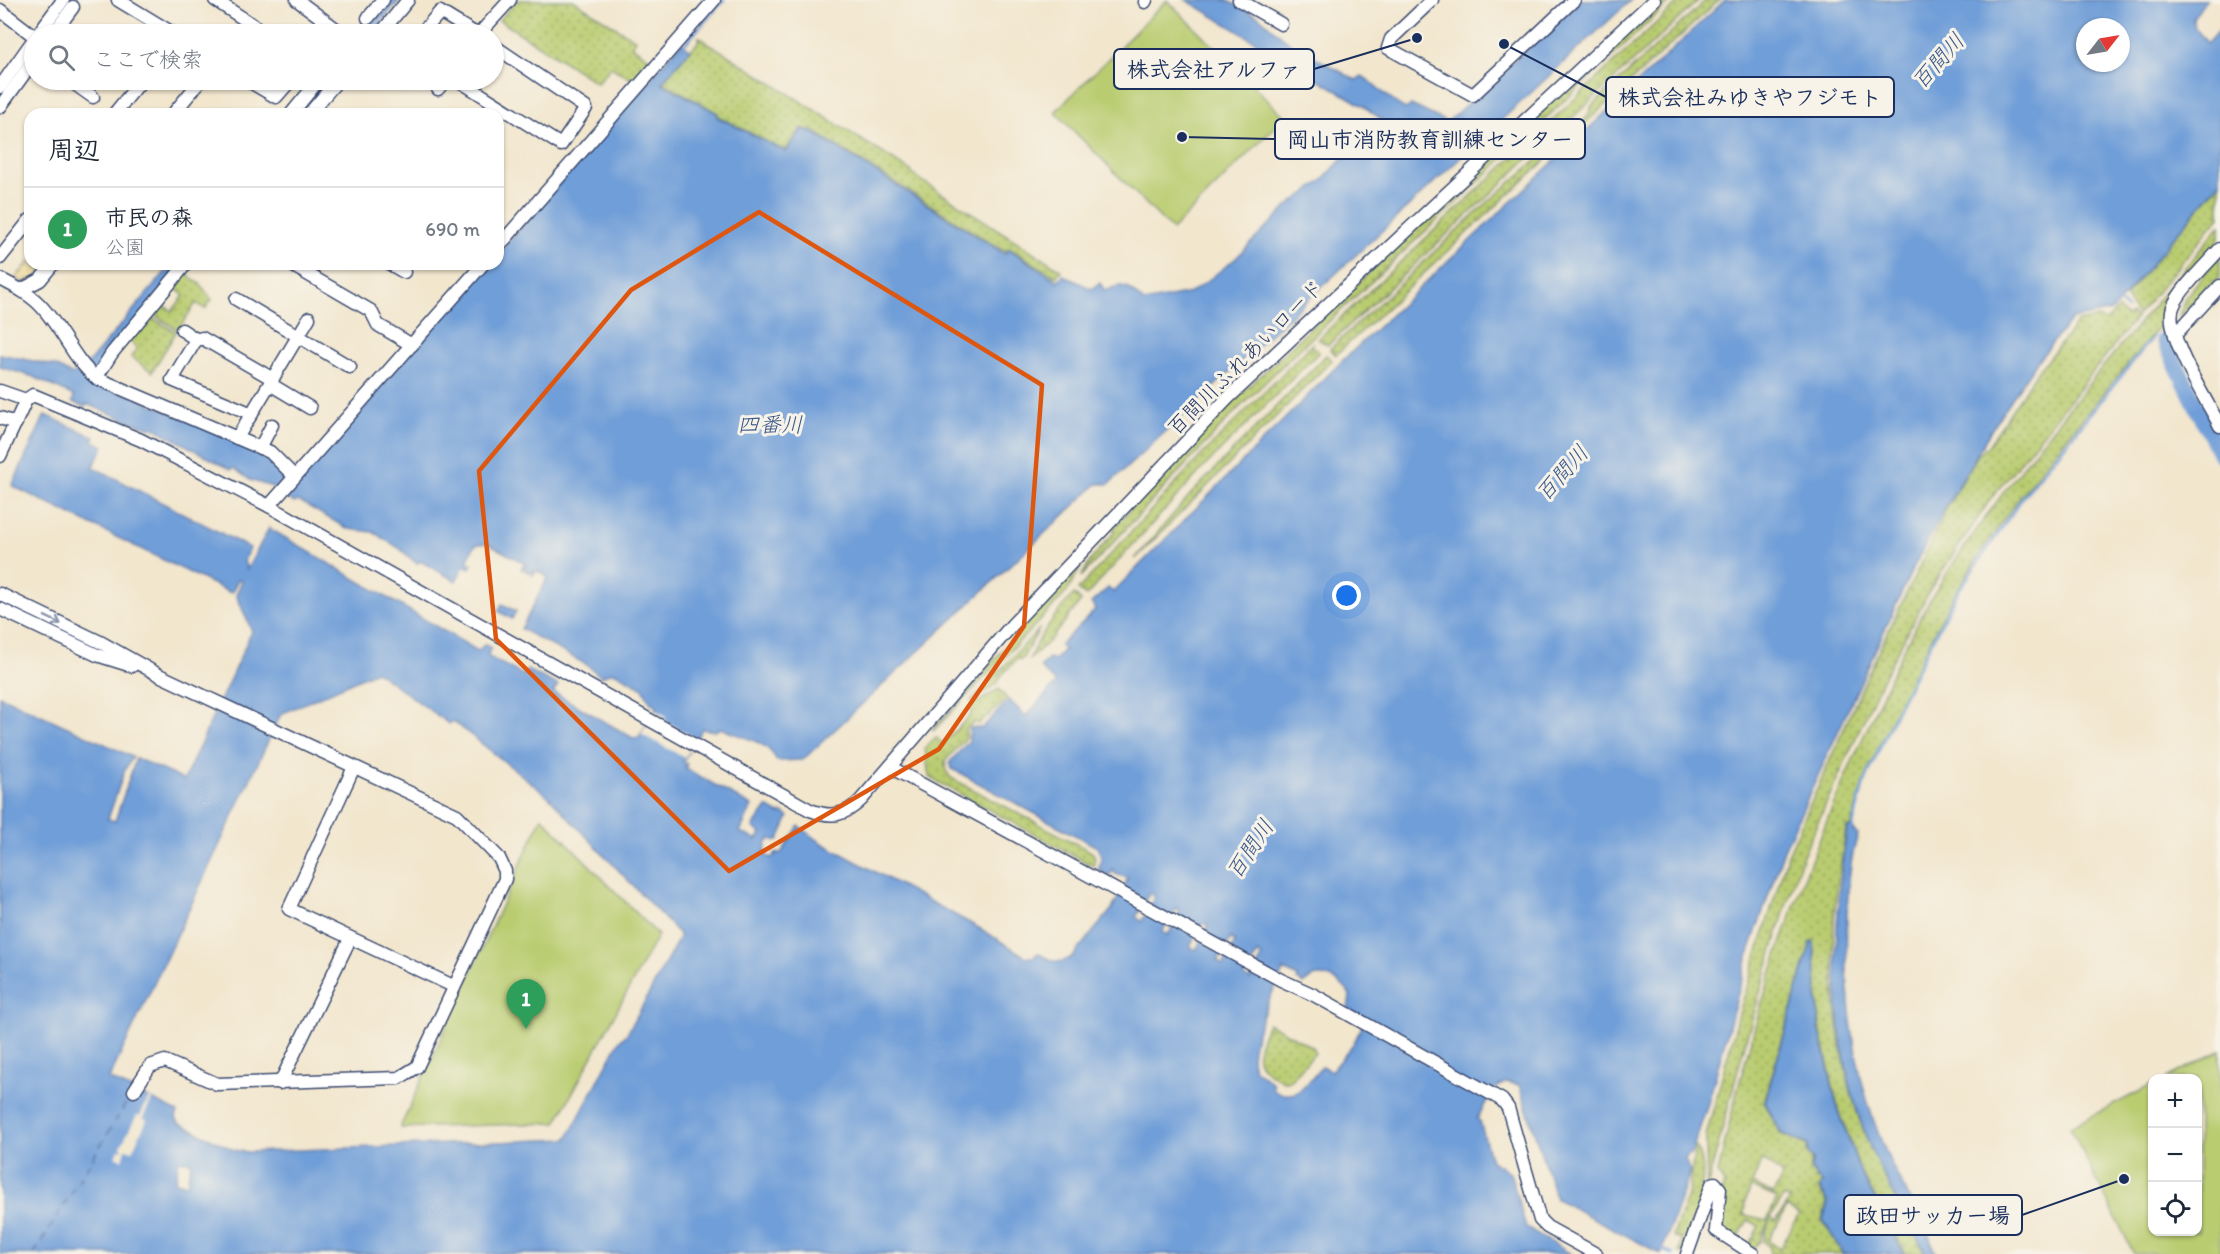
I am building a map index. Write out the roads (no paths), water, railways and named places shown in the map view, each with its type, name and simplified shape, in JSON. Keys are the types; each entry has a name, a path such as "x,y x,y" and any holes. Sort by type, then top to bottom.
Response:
{"street":[{"path":"118,0 158,24"},
{"path":"215,0 251,24"},
{"path":"297,0 329,24"},
{"path":"368,18 383,0"},
{"path":"388,24 408,0"},
{"path":"487,24 510,0"},
{"path":"504,240 714,0"},
{"path":"1239,0 1281,24"},
{"path":"1432,0 1391,39 1388,48 1473,95 1574,0"},
{"name":"百間川ふれあいロード","path":"27,400 33,395 116,429 269,506 810,810 829,816 843,813 855,806 1012,625 1228,398 1654,0"},
{"path":"57,24 65,2"},
{"path":"0,10 24,36"},
{"path":"430,24 440,12 460,24"},
{"path":"504,53 586,108 561,145 504,109"},
{"path":"0,87 5,70 24,54"},
{"path":"0,107 24,63"},
{"path":"83,90 93,97"},
{"path":"119,108 134,90"},
{"path":"178,108 193,90"},
{"path":"264,90 276,97 282,90"},
{"path":"296,108 311,90"},
{"path":"314,108 329,90"},
{"path":"474,90 502,108"},
{"path":"0,258 24,228"},
{"path":"2220,249 2176,302 2171,316 2175,335 2220,426"},
{"path":"21,290 40,280 48,270"},
{"path":"95,377 181,270"},
{"path":"300,270 371,311 378,325 412,345"},
{"path":"400,270 404,272"},
{"path":"269,506 412,345 475,270"},
{"path":"0,279 21,290 39,304 84,368 95,377 270,452 293,477"},
{"path":"2175,335 2220,286"},
{"path":"236,299 350,367"},
{"path":"237,438 309,318"},
{"path":"182,330 197,340"},
{"path":"252,414 172,381 197,340 202,338 310,408"},
{"path":"0,391 27,400 0,456"},
{"path":"0,418 16,423"},
{"path":"260,448 272,425"},
{"path":"0,594 102,643 159,675 463,818 503,864 505,879 417,1067 409,1074 399,1078 217,1084 165,1061 150,1066 134,1091"},
{"path":"0,609 97,655 159,675"},
{"path":"354,767 289,909 453,986"},
{"path":"890,767 1496,1095 1508,1108 1540,1220 1547,1227 1596,1254"},
{"path":"280,1083 350,939"},
{"path":"1687,1254 1712,1184 1715,1183 1720,1189 1716,1230 1753,1254"}],"water":[{"path":"388,0 400,0 379,24 368,24"},
{"path":"1186,0 1226,0 1258,16 1292,45 1356,80 1362,76 1400,106 1406,109 1411,105 1447,122 1581,0 1631,0 1109,484 1097,484 802,760 777,761 767,748 752,740 721,728 715,731 702,729 683,762 687,764 685,768 752,806 740,832 757,840 761,834 753,827 767,807 789,817 778,841 770,839 766,844 765,855 772,858 775,854 781,853 799,826 822,843 979,928 1026,957 1033,957 1038,953 1059,962 1073,956 1112,909 1128,878 1115,874 1113,870 1109,876 1098,870 1102,858 1097,847 952,769 949,763 969,741 970,728 982,728 1009,700 1026,716 1056,683 1040,667 1049,658 1054,660 1064,650 1060,645 1096,609 1091,603 1108,588 1113,592 1342,361 1725,0 2206,0 2193,18 2194,26 2207,43 2220,29 2220,182 2112,311 2072,319 2036,363 1996,422 1912,570 1784,850 1751,946 1707,1107 1691,1154 1685,1159 1690,1172 1661,1254 1556,1199 1519,1085 1506,1082 1493,1090 1477,1119 1480,1121 1491,1161 1510,1172 1526,1227 1571,1254 0,1254 0,696 133,757 125,769 108,819 115,821 136,758 184,780 252,631 236,595 242,581 238,579 232,593 229,592 12,486 45,415 95,437 93,441 104,446 93,467 250,548 244,561 247,569 269,528 478,651 485,644 491,648 487,656 523,675 527,670 558,685 553,692 633,738 639,737 657,707 650,702 643,688 614,672 602,678 587,665 521,629 548,577 538,571 533,575 534,569 531,574 529,571 526,572 527,565 523,570 521,569 524,563 487,543 475,545 467,561 472,564 469,569 464,566 456,581 420,561 417,564 399,548 373,532 348,529 299,501 294,503 272,487 250,480 233,468 231,470 155,428 86,404 85,407 72,402 74,396 34,377 0,367 0,354 56,366 70,374 80,373 167,270 177,270 92,379 271,455 294,481 484,270 504,270 504,247 681,43 690,50 661,83 717,113 717,117 786,152 802,129 815,134 1005,254 1009,249 1058,281 1063,275 1092,289 1100,283 1105,291 1118,286 1127,287 1144,302 1190,293 1206,282 1236,258 1289,205 1322,181 1352,148 1375,138 1377,126 1382,120 1363,106","holes":["376,671 449,724 453,721 548,796 679,934 679,938 627,1034 620,1040 567,1139 249,1152 234,1150 179,1123 176,1118 178,1112 109,1079 281,714","1149,894 1153,894 1154,898 1142,921 1136,917","1177,908 1180,912 1168,935 1162,932","1207,923 1208,927 1196,950 1190,947 1203,924","1231,938 1235,942 1223,965 1217,961","1258,953 1262,957 1250,980 1244,976","1284,970 1298,977 1297,980 1304,984 1309,979 1322,976 1335,980 1350,995 1348,1009 1366,1018 1353,1044 1331,1071 1322,1066 1300,1090 1287,1094 1272,1088 1274,1084 1254,1068 1252,1059 1257,1033","179,1160 191,1162 187,1184 175,1182"]},
{"path":"502,604 516,611 512,619 498,611"},
{"path":"1851,827 1858,835 1849,885 1846,946 1849,1006 1858,1066 1886,1152 1926,1228 1936,1254 1926,1254 1879,1166 1866,1136 1845,1060 1839,1022 1836,945 1842,868 1847,829"},
{"path":"1811,942 1814,942 1819,1028 1836,1103 1860,1172 1904,1254 1843,1254 1823,1220 1828,1202 1819,1187 1823,1184 1811,1170 1813,1159 1808,1153 1808,1145 1781,1133 1765,1102"}],"waterway":[{"path":"681,48 724,0"},
{"path":"2117,300 2127,309"},
{"path":"2158,335 2165,339"},
{"path":"1852,829 1863,786 1897,709 1955,596 2025,494 2153,337"},
{"path":"2164,340 2220,454"},
{"path":"1661,1249 1673,1254"}],"place":[{"name":"株式会社アルファ","path":"1417,38"},
{"name":"株式会社みゆきやフジモト","path":"1504,44"},
{"name":"岡山市消防教育訓練センター","path":"1182,137"},
{"name":"市民の森","path":"526,1029"},
{"name":"政田サッカー場","path":"2124,1179"}],"water label":[{"name":"百間川","path":"1938,61"},
{"name":"四番川","path":"770,424"},
{"name":"百間川","path":"1562,473"},
{"name":"百間川","path":"1250,849"}]}
